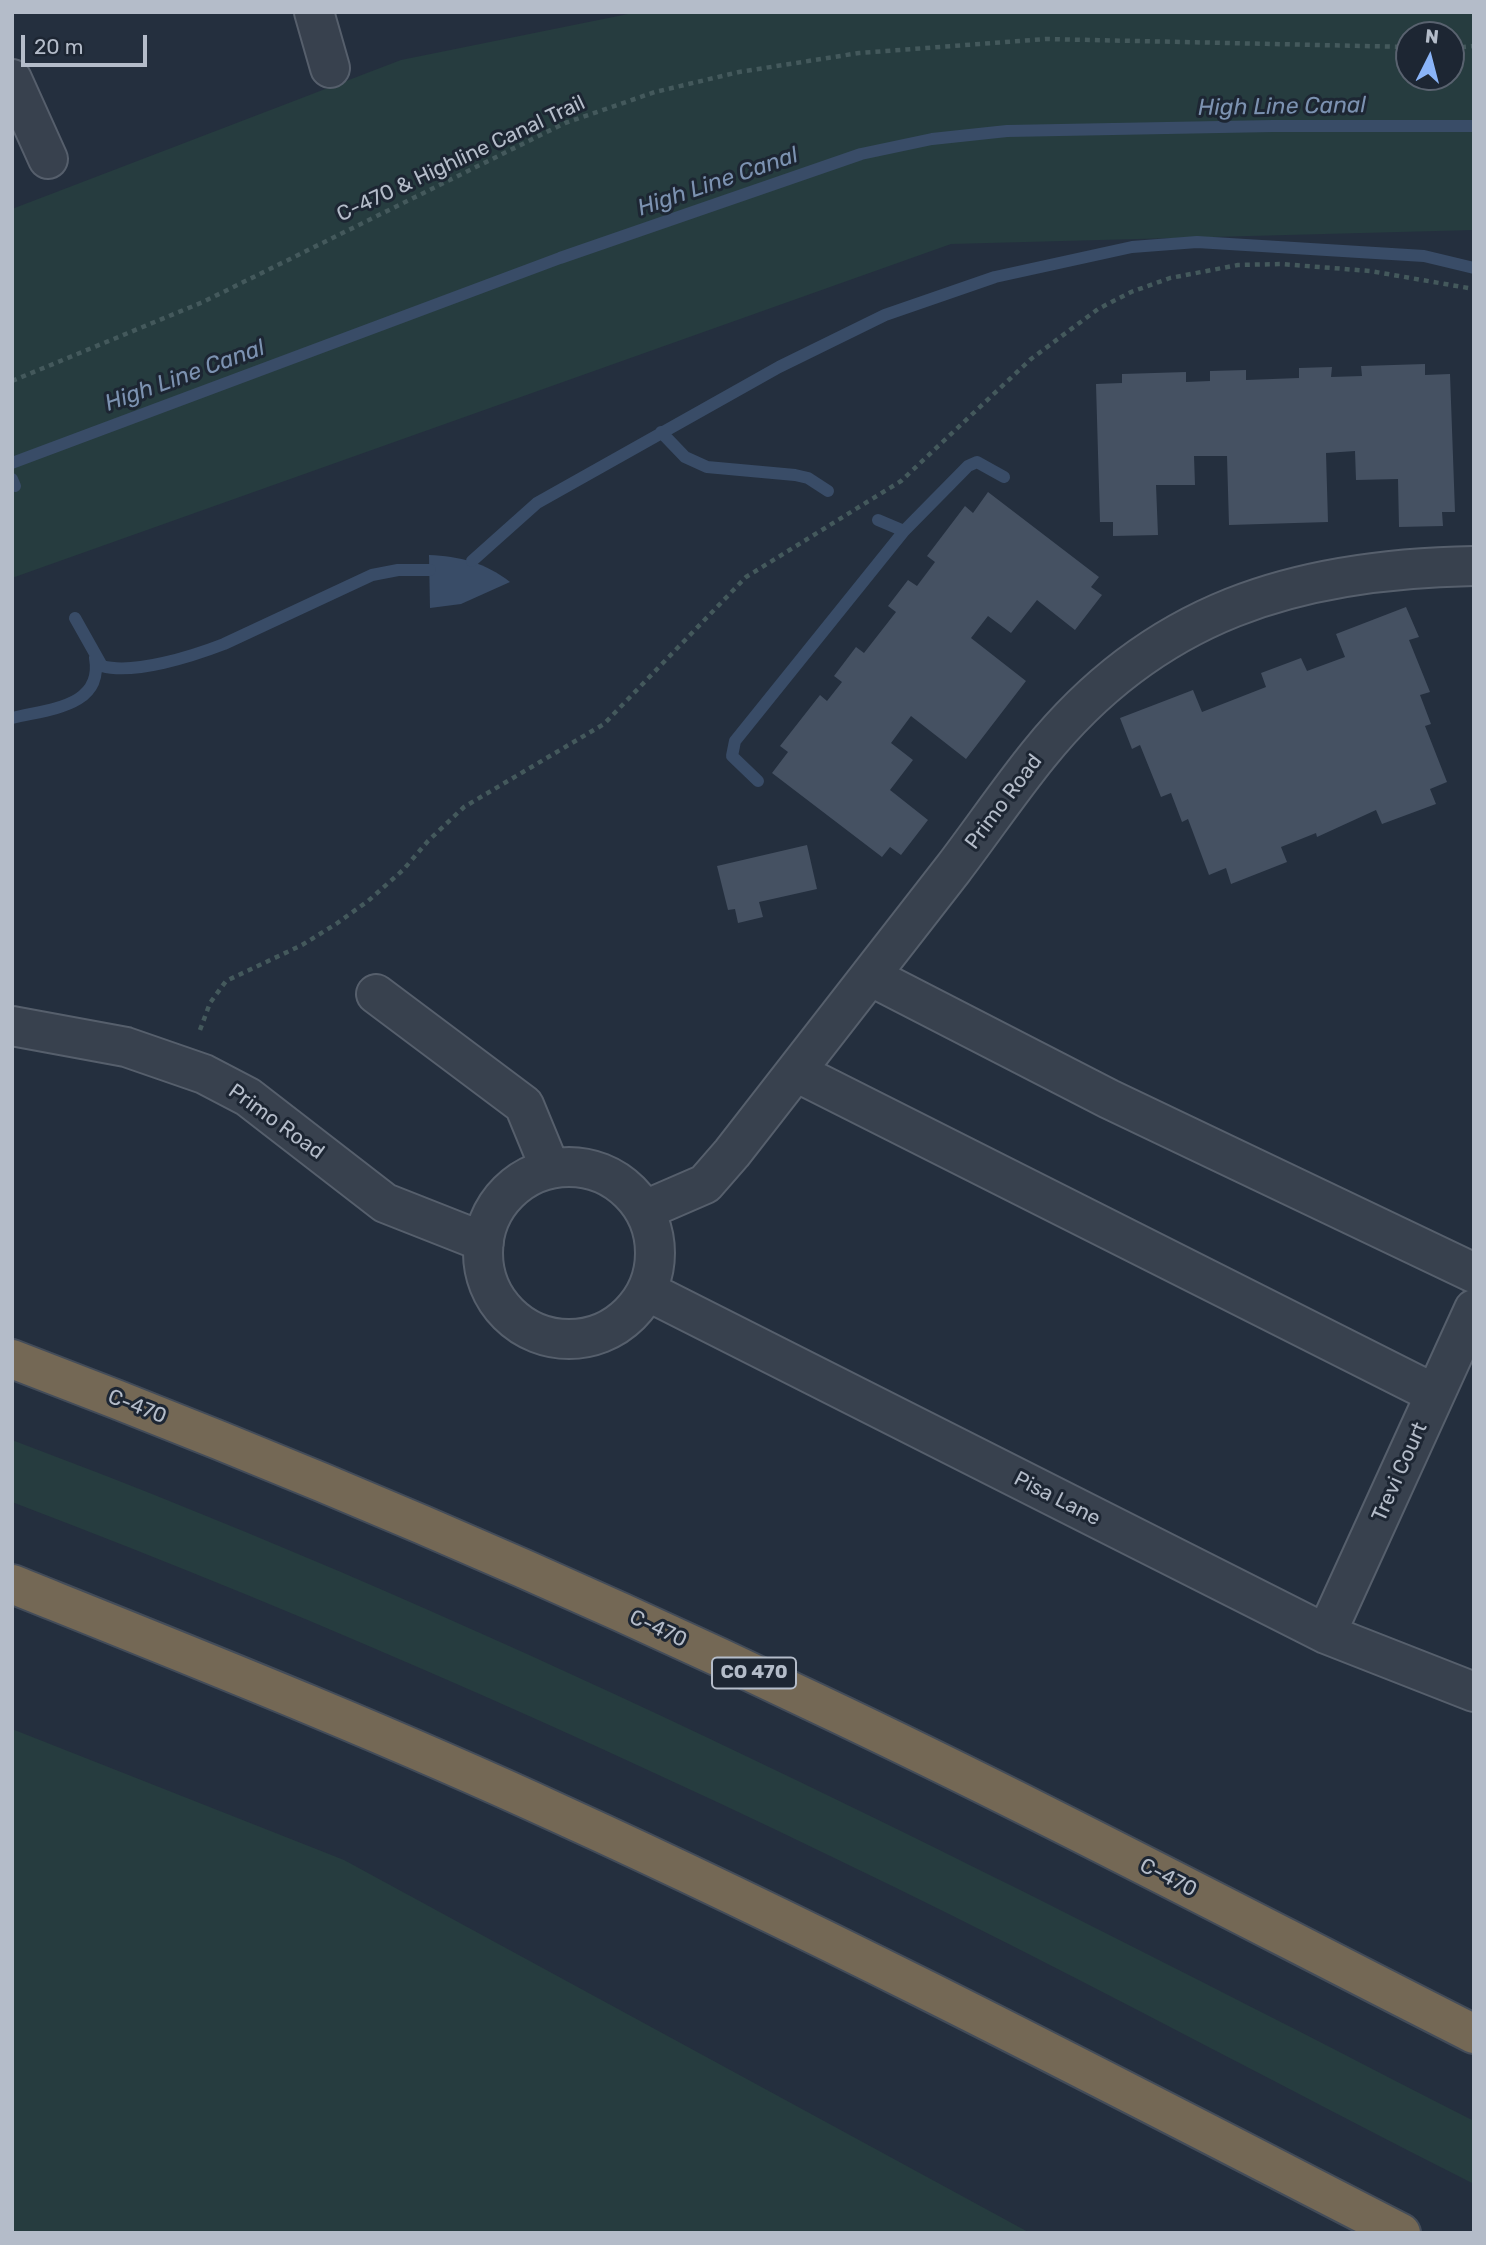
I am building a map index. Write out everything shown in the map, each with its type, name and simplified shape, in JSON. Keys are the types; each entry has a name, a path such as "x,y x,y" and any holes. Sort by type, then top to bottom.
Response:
{"highway":[{"name":"C-470","path":"12,1359 352,1494 721,1658 949,1767 1474,2034"},
{"path":"12,1584 360,1726 596,1831 940,1997 1401,2233"}],"street":[{"path":"314,12 330,68"},
{"path":"12,79 48,159"},
{"name":"Primo Road","path":"645,1210 705,1184 796,1072 1040,753 1123,670 1229,607 1321,579 1425,566 1474,566"},
{"path":"870,976 1109,1099 1474,1273"},
{"path":"376,994 524,1105 550,1168"},
{"name":"Primo Road","path":"12,1026 126,1047 204,1074 248,1097 385,1203 484,1242"},
{"path":"796,1072 1435,1394"},
{"path":"577,1167 604,1174 627,1189 645,1210 654,1237 655,1264 646,1291 631,1313 609,1329 582,1338 553,1338 525,1327 502,1308 487,1283 482,1254 486,1225 500,1199 523,1179 550,1168 577,1167"},
{"name":"Pisa Lane","path":"646,1291 1326,1634 1474,1692"},
{"name":"Trevi Court","path":"1326,1634 1474,1309"}],"path":[{"name":"C-470 & Highline Canal Trail","path":"12,381 203,302 565,123 656,92 715,77 859,53 1046,39 1395,47"},
{"path":"202,1027 210,1003 226,981 302,945 336,924 368,901 403,870 428,841 464,807 604,724 648,682 746,577 901,481 1031,359 1098,309 1132,292 1170,278 1238,265 1281,264 1370,271 1474,289"}],"green space":[{"path":"638,12 1474,12 1474,230 951,244 12,578 12,209 401,60"},
{"path":"12,1440 200,1513 570,1674 753,1759 1114,1937 1474,2121 1474,2184 1013,1946 717,1802 368,1645 12,1502"},
{"path":"12,1729 344,1860 1030,2233 12,2233"}],"water":[{"path":"429,555 472,562 510,582 461,604 430,608"}],"building":[{"path":"1425,364 1425,375 1450,374 1455,512 1442,512 1443,526 1399,527 1398,479 1356,480 1355,451 1326,453 1328,522 1229,525 1227,456 1194,456 1195,485 1156,485 1158,535 1113,536 1113,522 1100,522 1096,384 1122,383 1122,374 1186,372 1186,382 1210,381 1210,371 1246,370 1246,380 1299,378 1299,368 1332,367 1331,377 1362,376 1361,366"},
{"path":"988,492 1099,577 1091,587 1102,595 1075,630 1037,600 1011,633 988,616 971,638 1026,681 966,759 911,716 891,743 913,760 890,790 928,820 901,855 890,847 882,857 772,773 788,752 780,746 820,695 827,701 842,682 834,676 856,647 864,653 896,612 888,606 908,580 917,586 935,562 927,556 965,506 973,513"},
{"path":"1406,607 1419,637 1409,640 1430,692 1420,695 1431,724 1425,726 1447,782 1430,789 1436,804 1382,824 1376,810 1317,837 1316,833 1281,847 1287,862 1231,884 1226,868 1209,875 1188,819 1182,822 1171,793 1161,797 1140,745 1132,749 1120,718 1193,690 1202,712 1266,687 1261,673 1301,658 1307,671 1345,657 1336,634"},
{"path":"807,845 817,889 759,902 763,917 738,923 735,909 728,910 717,866"}],"waterway":[{"name":"High Line Canal","path":"12,463 560,258 861,154 932,139 1007,131 1273,126 1474,126"},
{"path":"472,561 537,503 779,367 885,315 995,277 1132,247 1197,242 1424,256 1474,268"},
{"path":"661,432 685,457 707,467 795,475 808,478 828,491"},
{"path":"758,781 732,756 735,741 904,531 968,466 977,462 1004,477"},
{"path":"12,479 15,486"},
{"path":"878,520 904,531"},
{"path":"75,618 102,666 146,666 180,659 224,644 372,575 398,570 430,570"},
{"path":"12,718 56,708 82,697 91,687 95,675 95,658"}]}
